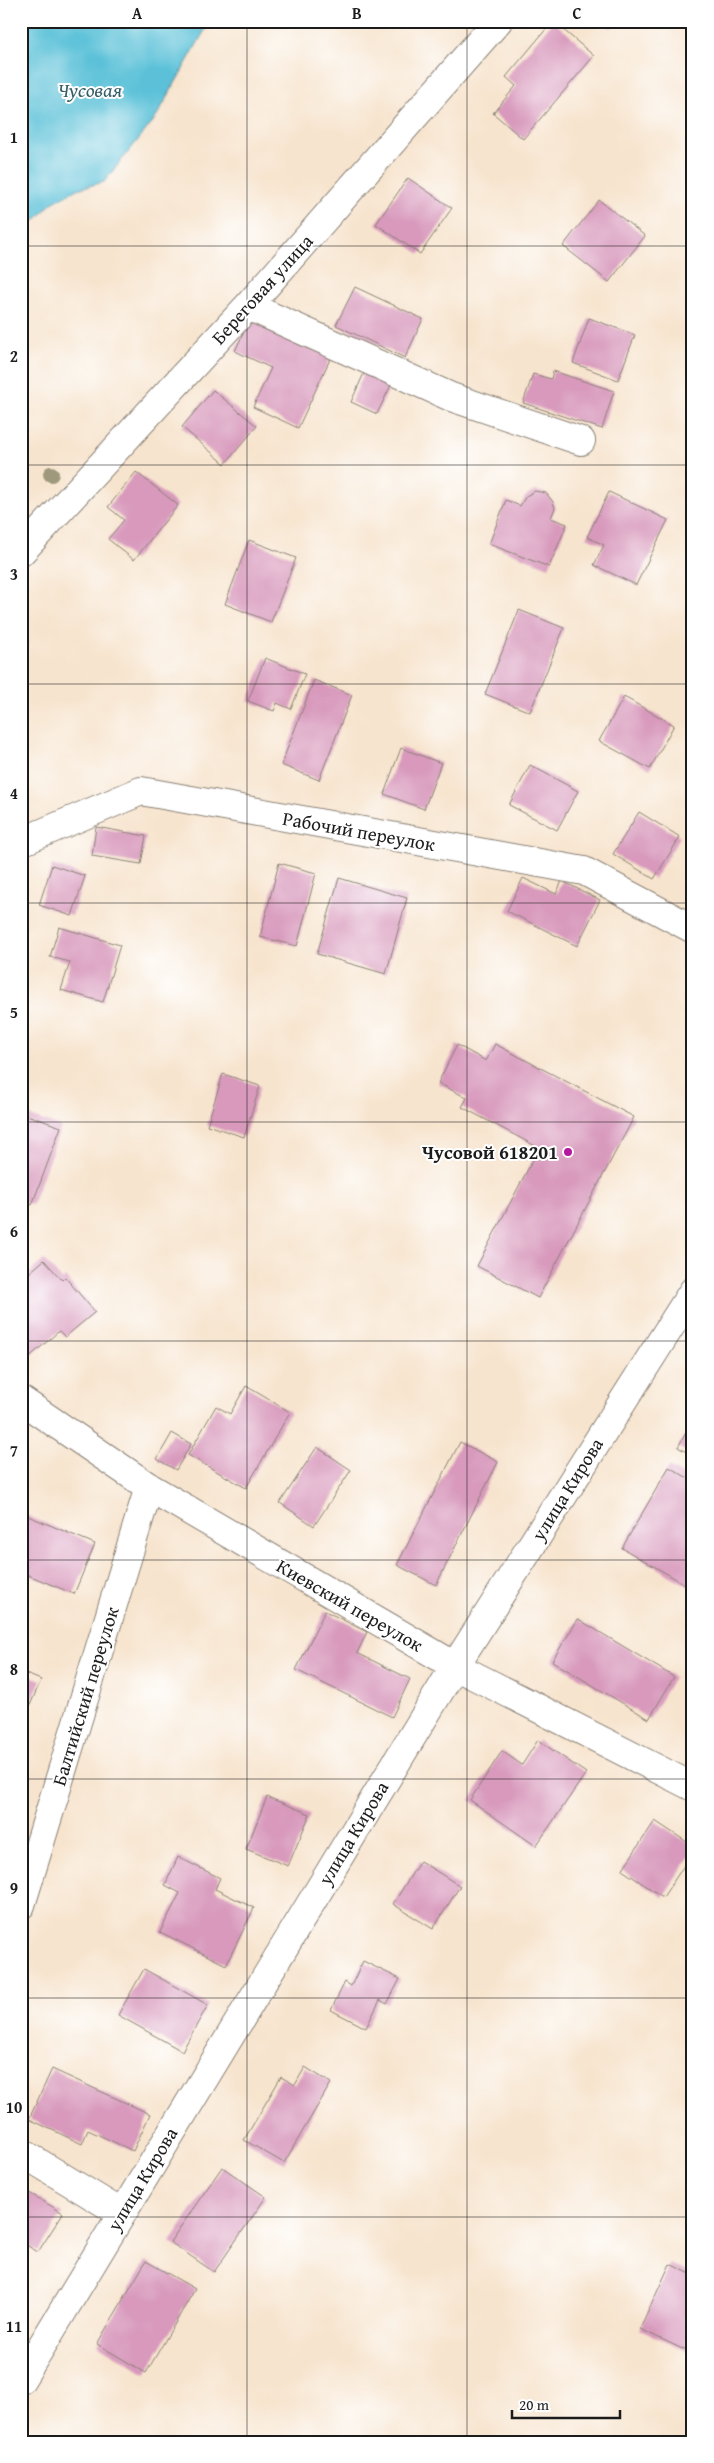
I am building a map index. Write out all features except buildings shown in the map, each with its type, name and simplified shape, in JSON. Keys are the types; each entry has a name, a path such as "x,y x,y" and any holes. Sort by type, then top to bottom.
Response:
{"street":[{"name":"Береговая улица","path":"21,552 248,306 498,21"},
{"path":"248,306 450,397 580,441"},
{"name":"Рабочий переулок","path":"21,842 141,791 584,871 693,929"},
{"name":"улица Кирова","path":"21,2380 121,2212 455,1666 693,1291"},
{"name":"Киевский переулок","path":"21,1400 149,1487 455,1666 693,1787"},
{"name":"Балтийский переулок","path":"21,1905 149,1487"},
{"path":"21,2152 121,2212"}],"water":[{"name":"Чусовая","path":"21,21 210,21 155,119 104,182 77,189 52,203 21,235"}],"place":[{"name":"Чусовой 618201","path":"568,1152"}]}
